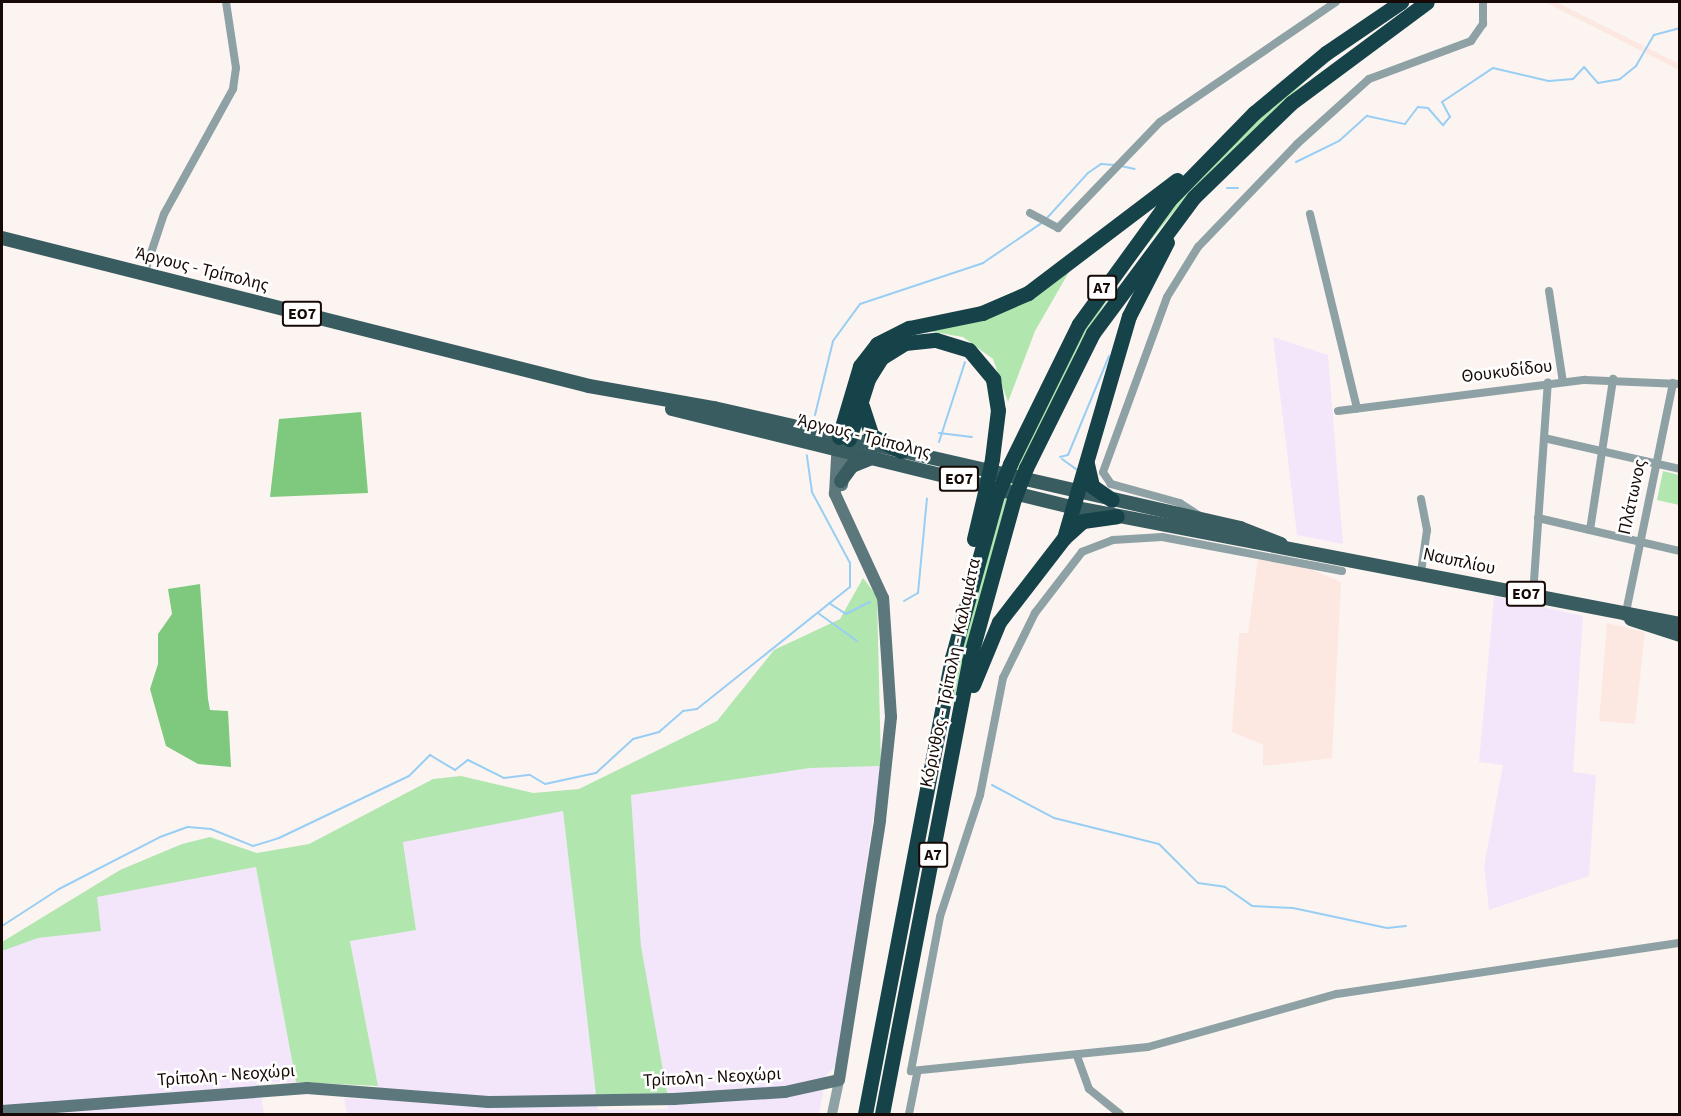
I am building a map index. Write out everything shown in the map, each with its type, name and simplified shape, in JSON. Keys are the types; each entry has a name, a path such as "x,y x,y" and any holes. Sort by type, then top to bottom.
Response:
{"highway":[{"name":"Κόρινθος - Τρίπολη - Καλαμάτα","path":"865,1114 963,615 991,494 1010,464 1053,370 1107,281 1229,135 1326,53 1401,2"},
{"name":"Κόρινθος - Τρίπολη - Καλαμάτα","path":"882,1114 983,602 1026,468 1068,378 1111,305 1205,185 1304,92 1426,2"},
{"path":"843,444 860,366 877,344 897,332 982,313 1028,293 1229,135"},
{"path":"1064,538 1139,291 1205,185"},
{"path":"843,444 862,403 871,372 896,347 925,339 958,345 984,364 996,388 991,494"},
{"path":"862,403 872,436 901,451"},
{"path":"1088,458 1092,486 1112,500"},
{"path":"953,747 990,638 1064,538 1083,521 1117,516"}],"main road":[{"name":"Άργους - Τρίπολης","path":"2,238 603,389 843,444 901,451 1075,499 1117,516"},
{"name":"Άργους - Τρίπολης","path":"843,444 872,458 1075,499 1112,500"},
{"path":"842,509 843,444"},
{"path":"839,1080 880,820 891,717 881,589 842,509 834,486 843,444"},
{"path":"841,481 852,466 872,458"},
{"name":"Ναυπλίου","path":"1112,500 1208,521 1281,544"},
{"name":"Ναυπλίου","path":"1117,516 1281,544 1533,595 1627,618 1680,635"},
{"name":"Ναυπλίου","path":"1627,618 1680,624"},
{"name":"Τρίπολη - Νεοχώρι","path":"2,1111 307,1088 488,1102 674,1099 785,1092 839,1080"}],"street":[{"path":"144,274 164,214 233,89 237,68 226,2"},
{"path":"1030,213 1050,229 1058,228 1108,172 1160,122 1336,2"},
{"path":"1208,521 1180,503 1112,484 1102,472 1167,297 1198,247 1297,144 1369,79 1471,41 1483,24 1483,2"},
{"path":"1310,214 1357,408"},
{"path":"1549,291 1563,382"},
{"path":"1590,531 1613,379"},
{"name":"Θουκυδίδου","path":"1338,411 1548,383 1613,379 1676,384"},
{"path":"1533,595 1548,383"},
{"name":"Πλάτωνος","path":"1627,618 1656,464 1676,384"},
{"path":"1544,438 1680,469"},
{"path":"1421,499 1427,530 1421,572"},
{"path":"1538,518 1680,551"},
{"path":"1342,571 1162,537 1113,540 1082,552 1035,613 1003,678 980,795 935,940 910,1056 910,1068 917,1074 1077,1056 1185,1040 1348,992 1680,943"},
{"path":"1077,1056 1089,1089 1120,1114"},
{"path":"909,1114 917,1074"},
{"path":"832,1114 839,1080"}],"shaded area":[{"path":"1545,2 1556,2 1642,45 1679,64 1679,70"},
{"path":"1273,337 1328,355 1343,544 1297,535"},
{"path":"1258,558 1308,568 1341,582 1332,758 1263,766 1263,745 1232,732 1239,633 1248,633"},
{"path":"1494,596 1583,616 1573,772 1596,775 1589,876 1489,910 1484,866 1503,765 1479,762"},
{"path":"1607,623 1645,632 1635,724 1599,721"},
{"path":"881,766 836,1065 826,1076 819,1114 347,1114 344,1098 370,1100 378,1086 350,940 416,930 403,841 563,811 598,1110 668,1109 641,946 631,795 810,768"},
{"path":"256,867 296,1082 259,1083 264,1114 2,1114 2,951 38,938 101,931 96,897"}],"green space":[{"path":"1318,69 1189,193 1125,272 1079,345 1007,498 952,707 959,659 1003,497 1036,420 1093,313 1164,217 1233,140"},
{"path":"1073,265 1035,331 1008,402 993,359 963,337 928,331 888,341 949,321"},
{"path":"361,412 368,493 270,497 279,419"},
{"path":"1663,471 1679,475 1679,505 1657,500"},
{"path":"863,578 877,596 881,766 810,768 631,795 641,946 667,1093 596,1095 563,811 403,842 416,930 350,941 378,1086 296,1082 256,867 97,897 101,931 38,938 2,951 2,942 120,870 182,844 210,837 257,853 309,844 433,779 461,776 533,793 579,789 717,721 774,650 840,619"},
{"path":"200,584 208,699 210,710 228,711 231,767 198,764 166,746 150,689 158,664 158,634 172,614 168,589"}],"waterway":[{"path":"1296,162 1339,141 1367,116 1405,124 1418,107 1428,108 1443,125 1450,117 1442,102 1493,68 1549,81 1573,79 1584,67 1598,83 1620,79 1636,66 1654,35 1680,28"},
{"path":"1047,218 1088,173 1101,164 1115,165"},
{"path":"1121,166 1135,169"},
{"path":"1227,188 1238,188"},
{"path":"815,415 833,341 860,304 983,263 1043,222"},
{"path":"1060,457 1068,455 1109,356"},
{"path":"939,442 965,362"},
{"path":"939,433 972,437"},
{"path":"2,926 59,889 160,837 188,827 211,829 253,846 279,838 409,776 430,755 455,770 468,760 504,778 530,775 545,784 596,773 633,739 659,732 683,711 697,709 850,587 850,563 812,492 807,455"},
{"path":"1062,459 1077,470"},
{"path":"904,601 918,593 927,498"},
{"path":"829,603 846,614 870,602"},
{"path":"818,613 857,641"},
{"path":"992,785 1054,818 1159,844 1198,883 1225,887 1252,906 1293,908 1387,928 1406,926"}]}
